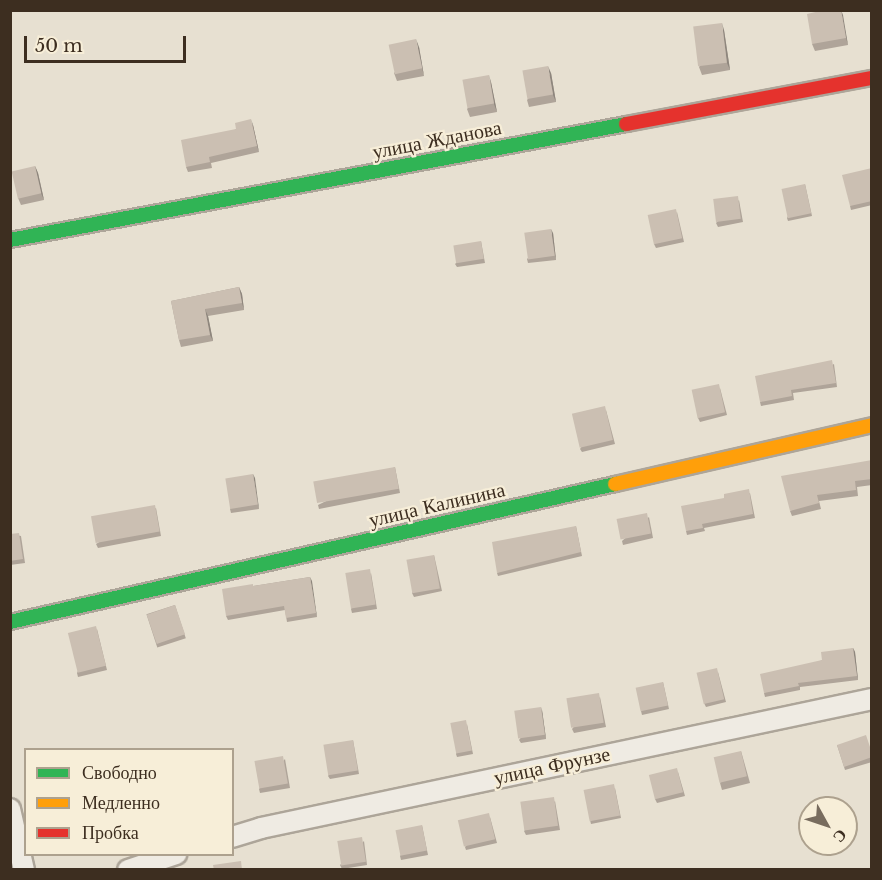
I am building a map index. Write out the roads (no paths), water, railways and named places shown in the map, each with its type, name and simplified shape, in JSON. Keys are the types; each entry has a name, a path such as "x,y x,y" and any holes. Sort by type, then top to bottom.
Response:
{"street":[{"name":"улица Жданова","path":"10,240 872,78"},
{"name":"улица Калинина","path":"10,622 872,425"},
{"name":"улица Фрунзе","path":"234,836 261,828 872,699"},
{"path":"10,809 24,870"},
{"path":"128,870 173,856"}]}
